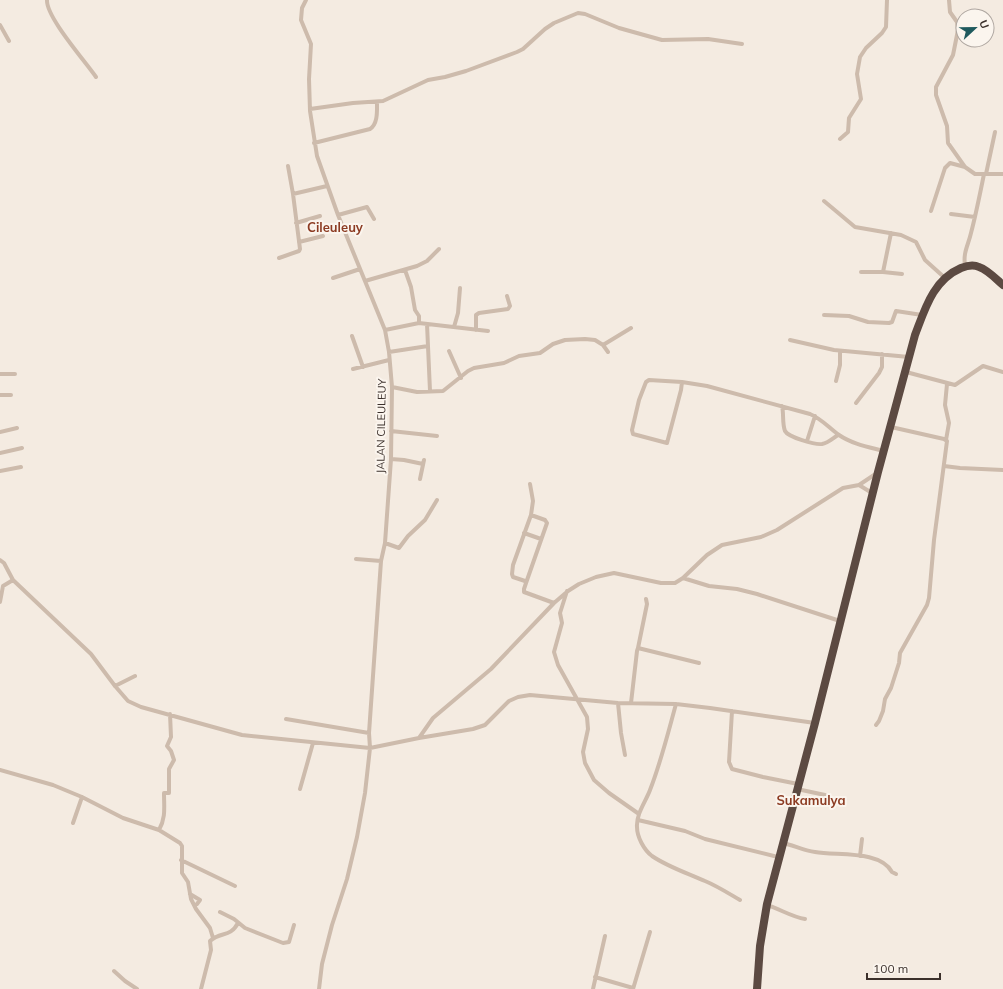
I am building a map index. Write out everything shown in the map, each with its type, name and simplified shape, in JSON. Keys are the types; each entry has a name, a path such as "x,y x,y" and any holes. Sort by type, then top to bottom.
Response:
{"highway":[{"path":"759,988 760,943 778,857 815,723 878,472 915,335 922,315 934,290 945,278 965,266 980,267 1003,285"}],"street":[{"path":"47,0 48,8 55,21 96,77"},
{"name":"JALAN CILEULEUY","path":"306,0 300,15 311,44 309,79 310,109 316,156 338,215 385,330 389,352 392,387 391,459 384,543 381,561 369,733 370,748 365,793 347,879 332,925 322,964 319,989"},
{"path":"840,139 848,132 849,118 861,99 856,74 860,58 866,48 882,33 886,27 887,0"},
{"path":"950,0 950,12 957,22 958,30 953,54 936,87 936,95 947,126 948,143 965,167 975,174 1003,174"},
{"path":"310,109 386,101 428,80 466,71 517,52 523,49 554,23 578,13 585,14 619,28 662,40 708,39 742,44"},
{"path":"0,24 9,40"},
{"path":"314,143 370,129 373,127 377,117 377,102"},
{"path":"965,266 965,250 971,234 994,132"},
{"path":"931,210 945,168 950,163 965,167"},
{"path":"279,258 299,251 300,249 288,166"},
{"path":"293,194 327,186"},
{"path":"824,201 855,227 905,236 916,242 925,260 945,278"},
{"path":"338,215 367,207 374,219"},
{"path":"951,214 975,217"},
{"path":"296,223 320,216"},
{"path":"883,272 891,233"},
{"path":"299,242 323,236"},
{"path":"365,281 405,270 427,260 439,249"},
{"path":"333,278 360,269"},
{"path":"405,270 411,287 415,310 419,316 419,323"},
{"path":"861,272 902,274"},
{"path":"454,327 458,313 460,288"},
{"path":"476,330 476,314 508,309 510,306 507,296"},
{"path":"824,315 849,316 868,322 889,323 892,322 896,311 922,315"},
{"path":"385,330 419,323 488,331"},
{"path":"427,324 430,391"},
{"path":"603,345 630,328"},
{"path":"352,336 364,367"},
{"path":"392,387 417,392 446,389 474,368 504,363 519,356 540,353 560,341 595,340 603,345 608,352"},
{"path":"790,340 840,351 910,358"},
{"path":"389,352 428,346"},
{"path":"836,381 840,365 840,351"},
{"path":"449,352 460,378"},
{"path":"856,403 879,373 882,366 882,354"},
{"path":"353,369 389,360"},
{"path":"906,372 955,385 959,384 983,366 1003,372"},
{"path":"0,374 15,374"},
{"path":"682,382 667,443 633,434 632,430 639,400 646,382 649,380 682,382 707,386 816,416 838,435 857,443 884,451"},
{"path":"876,725 880,721 885,699 891,688 899,663 900,653 927,605 929,598 934,540 949,423 945,405 947,384"},
{"path":"0,395 11,395"},
{"path":"782,406 784,413 784,429 790,436 822,444 838,435"},
{"path":"807,440 816,416"},
{"path":"891,427 946,440"},
{"path":"0,432 17,428"},
{"path":"391,432 437,436"},
{"path":"0,453 22,448"},
{"path":"391,459 424,462 420,479"},
{"path":"944,466 1003,470"},
{"path":"0,471 21,467"},
{"path":"418,738 433,718 491,669 554,603 579,584 596,577 614,573 661,583 675,582 683,578 707,555 722,545 761,537 777,530 843,488 859,485 878,472"},
{"path":"526,583 513,577 511,571 531,515 533,501 530,484"},
{"path":"859,485 873,493"},
{"path":"384,543 399,548 408,536 423,522 437,500"},
{"path":"531,515 545,520 546,522 524,592 554,603"},
{"path":"524,534 541,539"},
{"path":"0,560 4,563 13,580 91,654 116,688 128,701 141,707 242,735 370,748 473,729 485,725 509,702 518,697 530,695 618,703 676,704 815,723"},
{"path":"356,560 381,561"},
{"path":"683,578 709,586 744,590 840,621"},
{"path":"0,602 3,586 13,580"},
{"path":"568,591 560,613 562,622 554,652 558,665 588,721 583,752 585,763 594,780 609,793 640,814"},
{"path":"631,703 637,651 647,604 646,598"},
{"path":"638,648 699,663"},
{"path":"116,688 135,676"},
{"path":"618,703 625,755"},
{"path":"676,704 662,754 636,827 639,837 646,849 652,855 679,871 720,888 740,900"},
{"path":"732,711 729,762 732,769 798,786 814,793 825,795"},
{"path":"160,830 164,822 164,793 169,793 169,769 174,760 171,751 167,746 171,737 170,714"},
{"path":"286,719 369,733"},
{"path":"300,789 313,743"},
{"path":"0,770 53,785 123,818 160,830 182,844 182,873 188,882 190,894 196,909 210,928 213,938"},
{"path":"73,823 82,798"},
{"path":"638,820 685,831 704,838 778,857"},
{"path":"860,856 862,839"},
{"path":"782,842 814,852 870,858 883,862 889,866 892,872 896,874"},
{"path":"182,860 235,886"},
{"path":"190,894 200,900 197,904"},
{"path":"767,904 799,918 805,919"},
{"path":"220,912 261,934 287,943 290,940 294,925"},
{"path":"201,989 211,950 210,941 213,938 234,930 238,923"},
{"path":"596,977 633,988 650,932"},
{"path":"593,989 605,936"},
{"path":"114,971 137,989"}],"district":[{"name":"Cileuleuy","path":"335,227"},
{"name":"Sukamulya","path":"811,800"}]}
